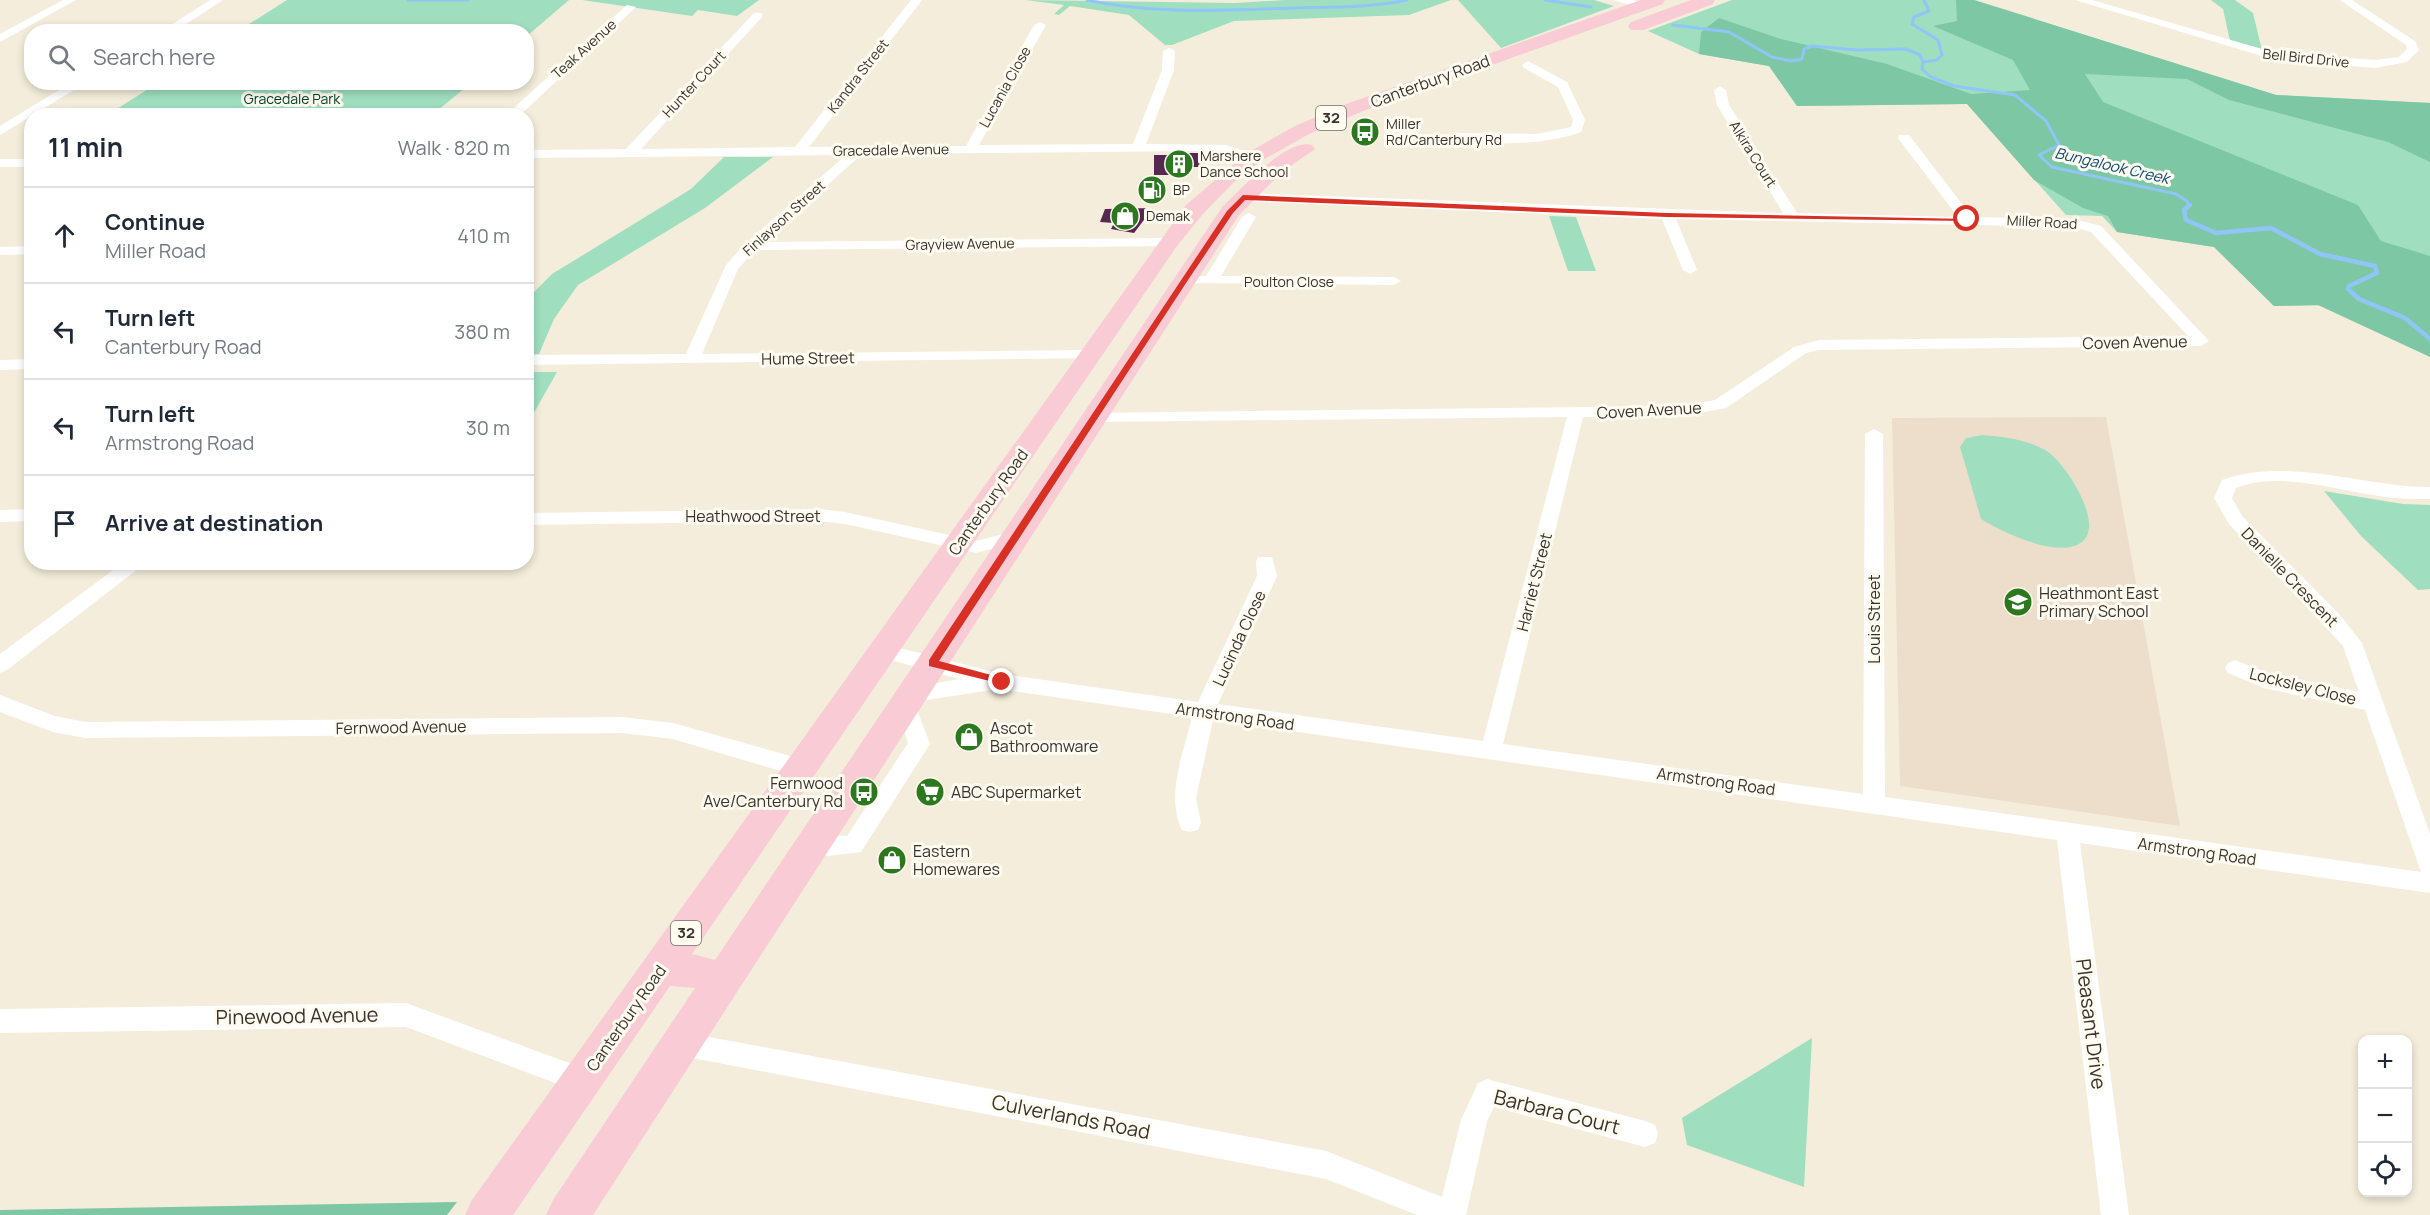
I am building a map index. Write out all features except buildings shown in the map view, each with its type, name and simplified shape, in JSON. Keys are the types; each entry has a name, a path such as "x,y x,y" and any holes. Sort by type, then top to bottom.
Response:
{"main road":[{"name":"Canterbury Road","path":"487,1215 884,651 967,546 1089,355 1169,242 1208,195 1254,157 1302,130 1356,107 1650,5 1707,0"},
{"name":"Canterbury Road","path":"1418,106 1528,65 1650,5"},
{"path":"1503,55 1528,65"},
{"name":"32","path":"568,1215 1209,243 1243,198 1275,168 1303,151 1352,130"},
{"path":"1169,242 1209,243"},
{"path":"1089,355 1128,366"},
{"path":"663,965 676,971 695,971 724,980"}],"street":[{"path":"27,24 71,0"},
{"path":"178,24 218,0"},
{"name":"Kandra Street","path":"799,151 917,0"},
{"path":"1617,0 1650,5"},
{"name":"Bell Bird Drive","path":"2080,0 2275,56 2375,64 2403,60 2410,55 2413,50 2411,43 2345,0"},
{"name":"Teak Avenue","path":"520,108 631,7"},
{"name":"Hunter Court","path":"630,153 758,15"},
{"name":"Lucania Close","path":"970,150 1040,25"},
{"path":"0,39 24,26"},
{"path":"1138,148 1168,70 1169,51"},
{"path":"1457,137 1547,136 1566,134 1577,129 1579,120 1563,85 1528,65"},
{"path":"38,108 68,90"},
{"name":"Alkira Court","path":"1720,90 1723,105 1792,216"},
{"path":"0,131 24,116"},
{"path":"1904,138 1967,219"},
{"name":"Gracedale Avenue","path":"534,156 1216,147 1254,157"},
{"name":"Finlayson Street","path":"692,359 730,268 751,246 858,151"},
{"path":"0,163 24,163"},
{"name":"Miller Road","path":"1243,198 1667,215 1967,219 2085,225"},
{"path":"1667,215 1690,270"},
{"path":"1210,281 1249,217"},
{"name":"Coven Avenue","path":"1094,417 1683,411 1720,405 1800,350 1819,345 2201,341 2096,230 2085,225"},
{"name":"Grayview Avenue","path":"751,246 1169,242"},
{"path":"0,250 24,250"},
{"name":"Poulton Close","path":"1184,280 1394,281"},
{"name":"Hume Street","path":"534,360 1089,355"},
{"path":"0,364 24,364"},
{"name":"Harriet Street","path":"1491,750 1576,413"},
{"name":"Louis Street","path":"1874,434 1874,803"},
{"name":"Danielle Crescent","path":"2430,493 2396,493 2300,477 2255,477 2231,480 2220,496 2224,508 2332,619 2352,644 2430,866"},
{"path":"0,516 24,515"},
{"name":"Heathwood Street","path":"534,519 819,515 845,518 967,546 1015,537"},
{"path":"967,546 991,573"},
{"name":"Lucinda Close","path":"1190,823 1185,798 1204,712 1267,576 1265,562"},
{"path":"0,665 127,570"},
{"name":"Armstrong Road","path":"884,651 1002,682 2430,883"},
{"name":"Locksley Close","path":"2235,668 2264,680 2371,703"},
{"name":"Armstrong Road","path":"908,700 944,688 1002,682"},
{"name":"Fernwood Avenue","path":"0,703 53,724 86,730 622,725 673,730 801,768"},
{"name":"Pleasant Drive","path":"2067,832 2115,1215"},
{"name":"Pinewood Avenue","path":"0,1021 406,1014 582,1080"},
{"name":"Culverlands Road","path":"682,1044 1326,1165 1452,1215"},
{"name":"Barbara Court","path":"1452,1215 1474,1120 1487,1092 1645,1134"}],"shaded area":[{"name":"Heathmont East Primary School","path":"2106,417 2180,826 1900,786 1892,418"}],"green space":[{"path":"287,0 569,0 534,30 534,24 249,24"},
{"path":"582,0 759,0 737,16 698,10 692,16"},
{"path":"1025,0 1235,3 1285,0 1451,0 1409,15 1234,21 1172,45 1165,45 1129,15 1070,6 1059,15 1054,14 1064,5"},
{"path":"1458,0 1594,0 1614,6 1501,48"},
{"path":"1732,0 1974,0 2276,95 2430,103 2430,304 2274,306 2214,247 2117,232 2102,216 2066,215 1967,104 1797,106 1769,66 1699,54 1648,31"},
{"path":"1956,0 1974,0 2276,95 2430,103 2430,162 2388,142 2229,100 2187,79 2085,74 2103,102 2358,205 2381,241 2430,256 2430,357 2318,305 2274,306 2214,247 2117,232 2108,216 2083,208 2034,180 1967,104 1797,106 1769,66 1699,54 1701,32 1719,18 1781,39 1887,64 1971,94 2030,90 2013,60 1933,26 1957,21"},
{"path":"2211,0 2235,0 2253,13 2262,50 2230,41 2223,9"},
{"name":"Gracedale Park","path":"147,90 462,90 441,108 118,108"},
{"path":"724,157 773,157 705,208 578,285 554,319 539,354 534,354 534,292 552,274 691,189"},
{"path":"1549,216 1576,217 1596,271 1568,271"},
{"path":"534,372 557,372 534,413"},
{"path":"1982,435 2022,441 2037,446 2053,456 2071,478 2085,506 2089,519 2089,531 2084,540 2074,546 2062,548 2032,543 1981,519 1960,447 1966,438"},
{"path":"2324,491 2403,504 2430,505 2430,589 2418,590 2361,536"},
{"path":"1812,1038 1804,1187 1687,1145 1682,1118"},
{"path":"457,1202 447,1215 0,1215 0,1210"}],"waterway":[{"path":"408,0 468,0"},
{"path":"1087,0 1164,10 1350,7 1407,0"},
{"path":"1545,0 1591,7"},
{"name":"Bungalook Creek","path":"1923,62 1937,60 1942,55 1938,40 1912,24 1914,17 1929,11 1924,0"},
{"path":"1673,25 1729,32 1772,57 1791,61 1802,59 1804,49 1812,46 1857,50 1906,49 1920,55 1923,62"},
{"name":"Bungalook Creek","path":"1923,62 1922,69 1931,77 1954,86 2015,95 2046,121 2059,145 2039,155 2052,167 2176,194 2187,201 2189,206"},
{"name":"Bungalook Creek","path":"2189,206 2184,210 2186,220 2216,233 2271,228 2320,254 2375,266 2377,273 2349,286 2348,289 2359,299 2405,318 2430,339"}],"place":[{"name":"Miller Rd/Canterbury Rd","path":"1365,132"},
{"name":"Marshere Dance School","path":"1179,164"},
{"name":"BP","path":"1152,190"},
{"name":"Demak","path":"1125,216"},
{"name":"Heathmont East Primary School","path":"2018,602"},
{"name":"Ascot Bathroomware","path":"969,737"},
{"name":"Fernwood Ave/Canterbury Rd","path":"864,792"},
{"name":"ABC Supermarket","path":"930,792"},
{"name":"Eastern Homewares","path":"892,860"}],"route":[{"path":"1002,682 932,663 1230,211 1243,198 1667,215 1967,219"}]}
